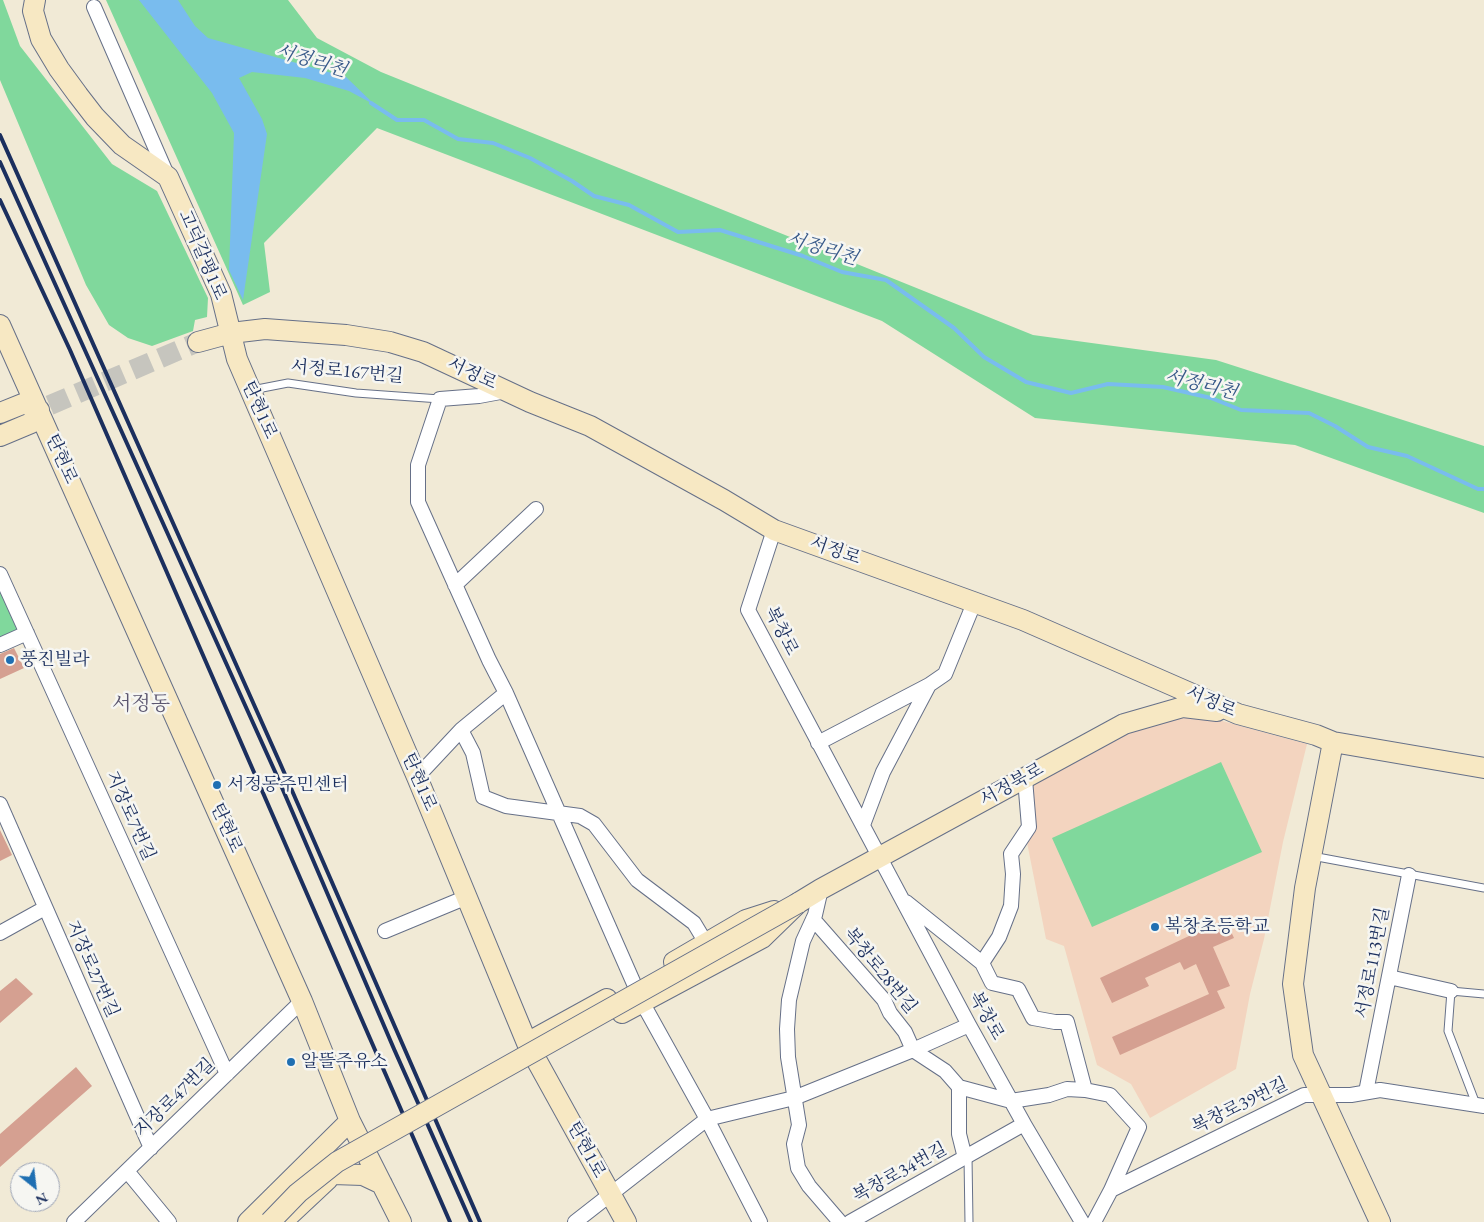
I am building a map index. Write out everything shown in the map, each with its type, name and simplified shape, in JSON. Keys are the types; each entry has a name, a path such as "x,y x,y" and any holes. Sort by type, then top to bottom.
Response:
{"street":[{"path":"35,0 33,11 41,39 59,69 78,95 95,117 122,145 168,177"},
{"path":"94,7 168,177"},
{"name":"고덕갈평1로","path":"168,177 221,294 231,333"},
{"name":"탄현로","path":"0,325 302,1001 350,1121 402,1222"},
{"name":"서정로","path":"198,342 231,333 265,329 346,335 390,342 423,352 590,426 724,500 774,530 1024,620 1238,714 1316,735 1333,742 1484,768"},
{"name":"탄현1로","path":"231,333 236,359 417,777 527,1042 626,1222"},
{"name":"서정로167번길","path":"440,399 478,396 506,390"},
{"path":"440,399 418,465 418,502 506,693 638,993 707,1119 760,1222"},
{"path":"0,413 25,403 38,410 31,423 0,436"},
{"path":"455,585 536,509"},
{"name":"복창로","path":"774,530 748,610 969,1025 1024,1124 1082,1222"},
{"name":"지장로7번길","path":"0,574 227,1074"},
{"path":"818,743 929,685 945,674 974,603"},
{"path":"0,645 26,633"},
{"path":"863,825 883,772 929,685"},
{"path":"417,777 461,730 506,693"},
{"name":"서정북로","path":"798,903 1124,724 1183,707 1238,714"},
{"path":"461,730 473,753 483,797 506,806 580,816 594,824 637,880 694,923 706,943"},
{"path":"1333,742 1305,888 1293,984 1303,1054 1380,1222"},
{"path":"982,963 999,938 1011,906 1013,874 1011,854 1029,827 1025,779"},
{"name":"지장로27번길","path":"0,804 44,908 151,1148"},
{"name":"서정로113번길","path":"1366,1092 1409,875"},
{"path":"821,889 813,920 803,941 789,1000 788,1057 799,1124 794,1144 798,1168 809,1186 840,1222"},
{"path":"385,931 467,897"},
{"path":"901,898 982,963 992,983 1018,989 1033,1018 1067,1022 1085,1090"},
{"path":"537,1060 638,993 706,943 746,920 798,903"},
{"path":"527,1042 762,938 798,903"},
{"path":"270,1222 298,1193 337,1162 798,903"},
{"path":"0,933 44,908"},
{"name":"복창로28번길","path":"813,920 884,1000 890,1013 905,1032 914,1050 945,1071 959,1087"},
{"path":"1389,977 1451,990"},
{"name":"지장로47번길","path":"74,1222 302,1001"},
{"path":"576,1222 707,1119 794,1098 914,1050 969,1025"},
{"path":"967,1157 959,1134 959,1087 1011,1101 1050,1095 1067,1089 1110,1095 1139,1127 1111,1190 1094,1222"},
{"name":"복창로39번길","path":"1111,1190 1304,1095 1351,1095 1380,1090 1480,1106"},
{"path":"248,1222 350,1121"},
{"name":"복창로34번길","path":"850,1222 1024,1124"},
{"path":"282,1222 333,1174 368,1155"},
{"path":"127,1171 169,1222"},
{"path":"333,1174 363,1175 382,1184"}],"lane":[{"name":"서정로167번길","path":"251,390 288,384 356,393 440,399"},
{"path":"1312,856 1484,888"},
{"path":"1480,1106 1448,1032 1451,990 1484,994"},
{"name":"복창로34번길","path":"967,1157 969,1222"}],"shaded area":[{"name":"복창초등학교","path":"1204,716 1307,744 1283,842 1236,1069 1150,1118 1131,1084 1097,1065 1064,946 1046,939 1024,827 1023,781 1138,722 1170,717"}],"green space":[{"path":"0,0 3,0 20,46 112,164 157,191 208,298 207,317 195,320 193,331 152,346 128,338 109,325 86,285 0,80"},
{"path":"106,0 288,0 317,38 381,72 1033,335 1216,360 1484,446 1484,513 1295,445 1035,418 882,321 377,128 264,243 270,292 243,305"},
{"path":"0,588 18,630 0,639"},
{"path":"1221,762 1262,852 1092,927 1052,838"}],"water":[{"path":"139,0 178,0 195,26 208,38 346,77 375,105 349,91 305,78 252,72 239,78 262,119 267,134 243,300 229,270 234,133 212,93"}],"building":[{"name":"풍진빌라","path":"14,648 24,668 0,679 0,654"},
{"path":"0,830 12,855 0,861"},
{"path":"1225,919 1234,938 1213,947 1230,986 1217,991 1225,1008 1120,1055 1112,1037 1209,994 1196,964 1184,970 1180,962 1145,978 1149,986 1112,1003 1100,978"},
{"path":"16,978 33,994 0,1023 0,991"},
{"path":"76,1067 92,1086 0,1167 0,1134"}],"waterway":[{"name":"서정리천","path":"371,103 397,120 424,120 458,139 493,143 530,158 572,181 594,196 629,205 678,232 720,230 803,256 842,272 886,280 954,328 984,357 1026,382 1071,393 1108,384 1163,387 1211,398 1241,410 1309,413 1335,426 1368,447 1407,456 1478,489 1484,489"}],"tunnel":[{"path":"22,417 198,342"}],"railway":[{"path":"0,135 280,763 480,1222"},
{"path":"0,162 277,776 394,1049 471,1222"},
{"path":"0,200 70,350 450,1222"}],"place":[{"name":"풍진빌라","path":"10,660"},
{"name":"서정동주민센터","path":"217,785"},
{"name":"복창초등학교","path":"1155,927"},
{"name":"알뜰주유소","path":"291,1062"}],"district":[{"name":"서정동","path":"141,705"}]}
